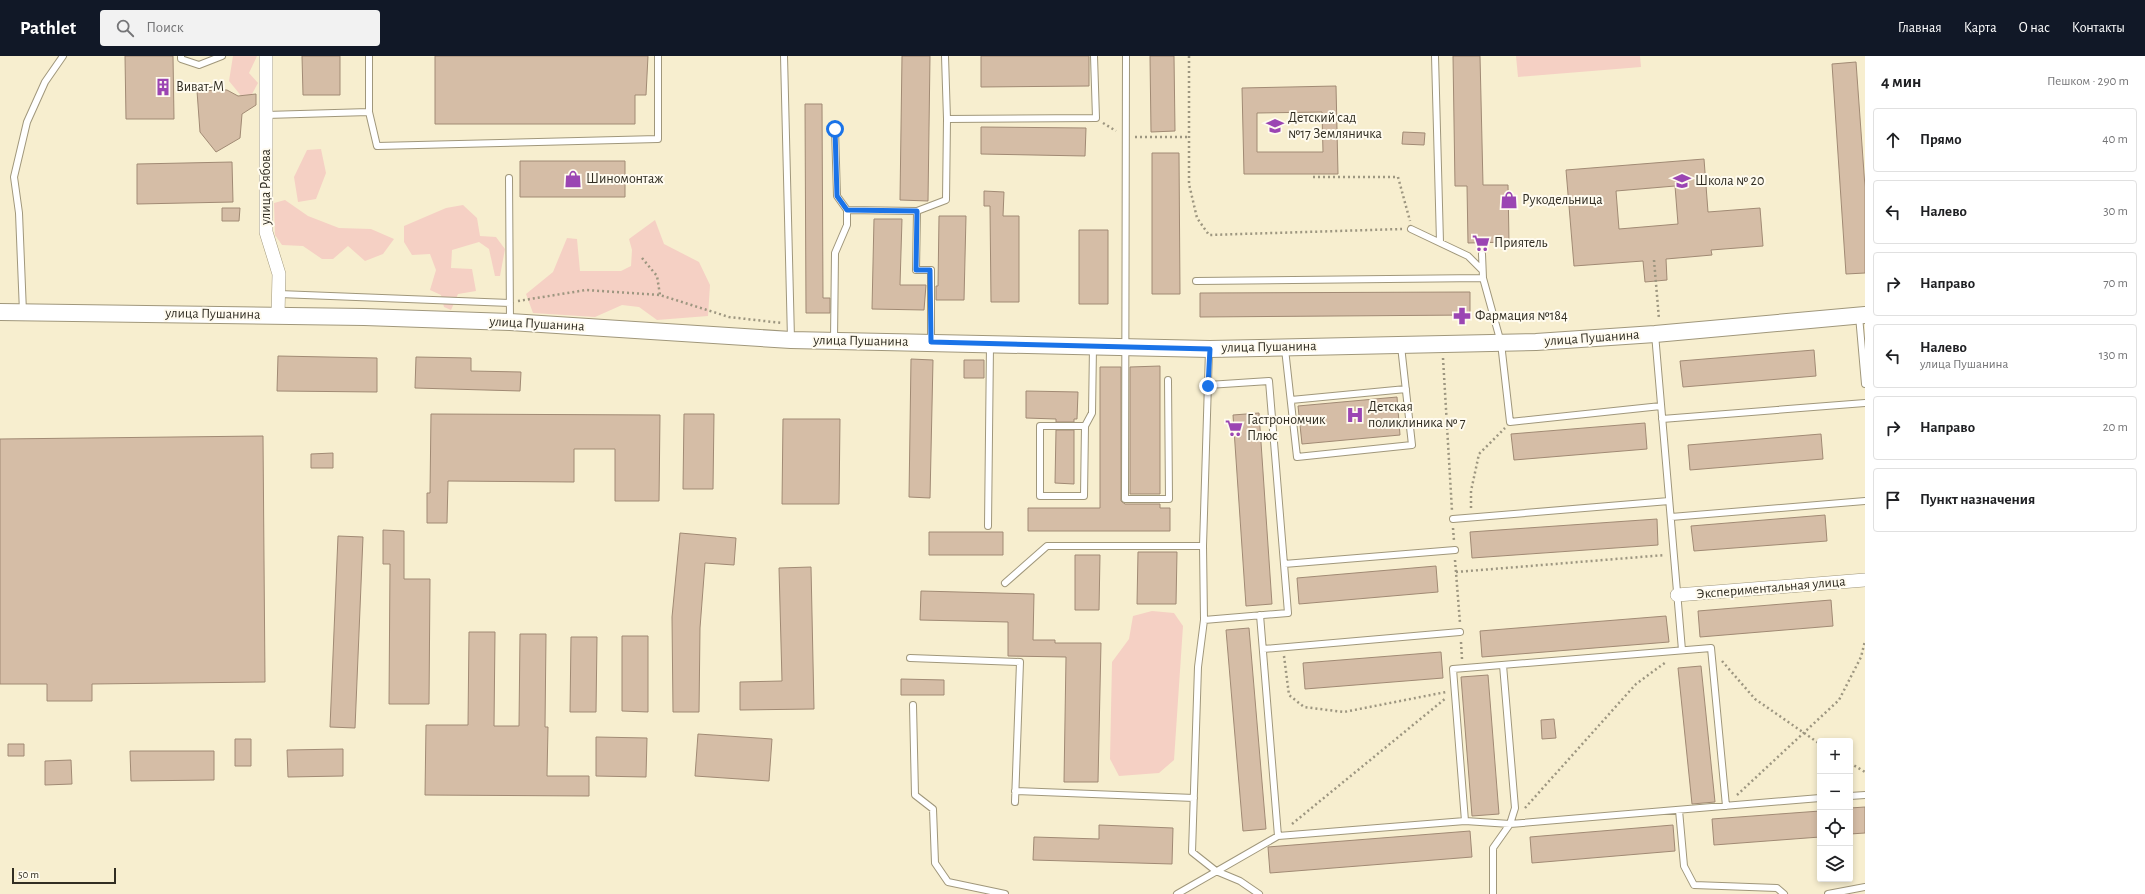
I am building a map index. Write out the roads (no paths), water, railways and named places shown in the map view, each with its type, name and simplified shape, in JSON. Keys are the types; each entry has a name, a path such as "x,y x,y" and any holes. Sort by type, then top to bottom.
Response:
{"street":[{"name":"улица Рябова","path":"266,56 266,232 279,274 278,315"},
{"name":"улица Пушанина","path":"0,312 278,315 510,322 791,340 1210,349 1501,342 1655,334 1862,316"},
{"name":"Экспериментальная улица","path":"1677,595 1865,580"}],"lane":[{"path":"22,312 19,213 14,177 27,122 45,82 63,56"},
{"path":"181,56 181,59 199,65 222,56"},
{"path":"369,56 369,112 378,146 658,139 658,56"},
{"path":"784,56 791,340"},
{"path":"847,210 917,211 946,200 947,119 945,56"},
{"path":"947,119 1096,118 1094,56"},
{"path":"1126,56 1124,346 1125,500 1169,499 1168,380"},
{"path":"1435,56 1440,242"},
{"path":"266,115 369,112"},
{"path":"834,341 835,253 847,225 847,210 837,196 835,129"},
{"path":"509,178 510,322"},
{"path":"917,211 916,270 930,270 931,342"},
{"path":"1412,228 1468,256 1482,270"},
{"path":"1482,254 1483,278 1501,342 1510,422 1661,406"},
{"path":"1196,282 1483,278"},
{"path":"279,294 510,303"},
{"path":"1862,316 1865,384"},
{"path":"1655,334 1682,650"},
{"path":"988,526 990,344"},
{"path":"1285,347 1297,458 1412,445 1401,344"},
{"path":"1085,426 1040,426 1040,496 1084,496 1085,426 1092,413 1093,346"},
{"path":"1210,349 1203,546 1204,620 1198,667 1192,852 1216,870 1240,880 1259,894"},
{"path":"1204,620 1288,613 1269,381 1208,386"},
{"path":"1291,400 1406,389"},
{"path":"1662,419 1865,403"},
{"path":"1453,519 1669,501"},
{"path":"1670,517 1865,501"},
{"path":"1004,583 1047,546 1203,546"},
{"path":"1284,564 1455,550"},
{"path":"1260,615 1278,836"},
{"path":"1263,649 1460,632"},
{"path":"1465,821 1453,669 1711,648 1726,806"},
{"path":"910,658 1020,662 1015,802"},
{"path":"1492,894 1493,848 1510,824 1515,808 1503,665"},
{"path":"914,705 915,795 933,810 935,863 948,882 1005,894"},
{"path":"1015,791 1194,798"},
{"path":"1853,796 1865,795"},
{"path":"1177,894 1216,870 1278,836 1465,821 1510,824 1817,798"},
{"path":"1679,810 1684,866 1694,885 1777,888 1784,894"},
{"path":"1828,894 1865,887"}],"place":[{"name":"Виват-М","path":"163,87"},
{"name":"Детский сад №17 Земляничка","path":"1275,126"},
{"name":"Шиномонтаж","path":"573,179"},
{"name":"Школа № 20","path":"1682,181"},
{"name":"Рукодельница","path":"1509,200"},
{"name":"Приятель","path":"1481,243"},
{"name":"Фармация №184","path":"1462,316"},
{"name":"Детская поликлиника № 7","path":"1355,415"},
{"name":"Гастрономчик Плюс","path":"1234,428"}]}
